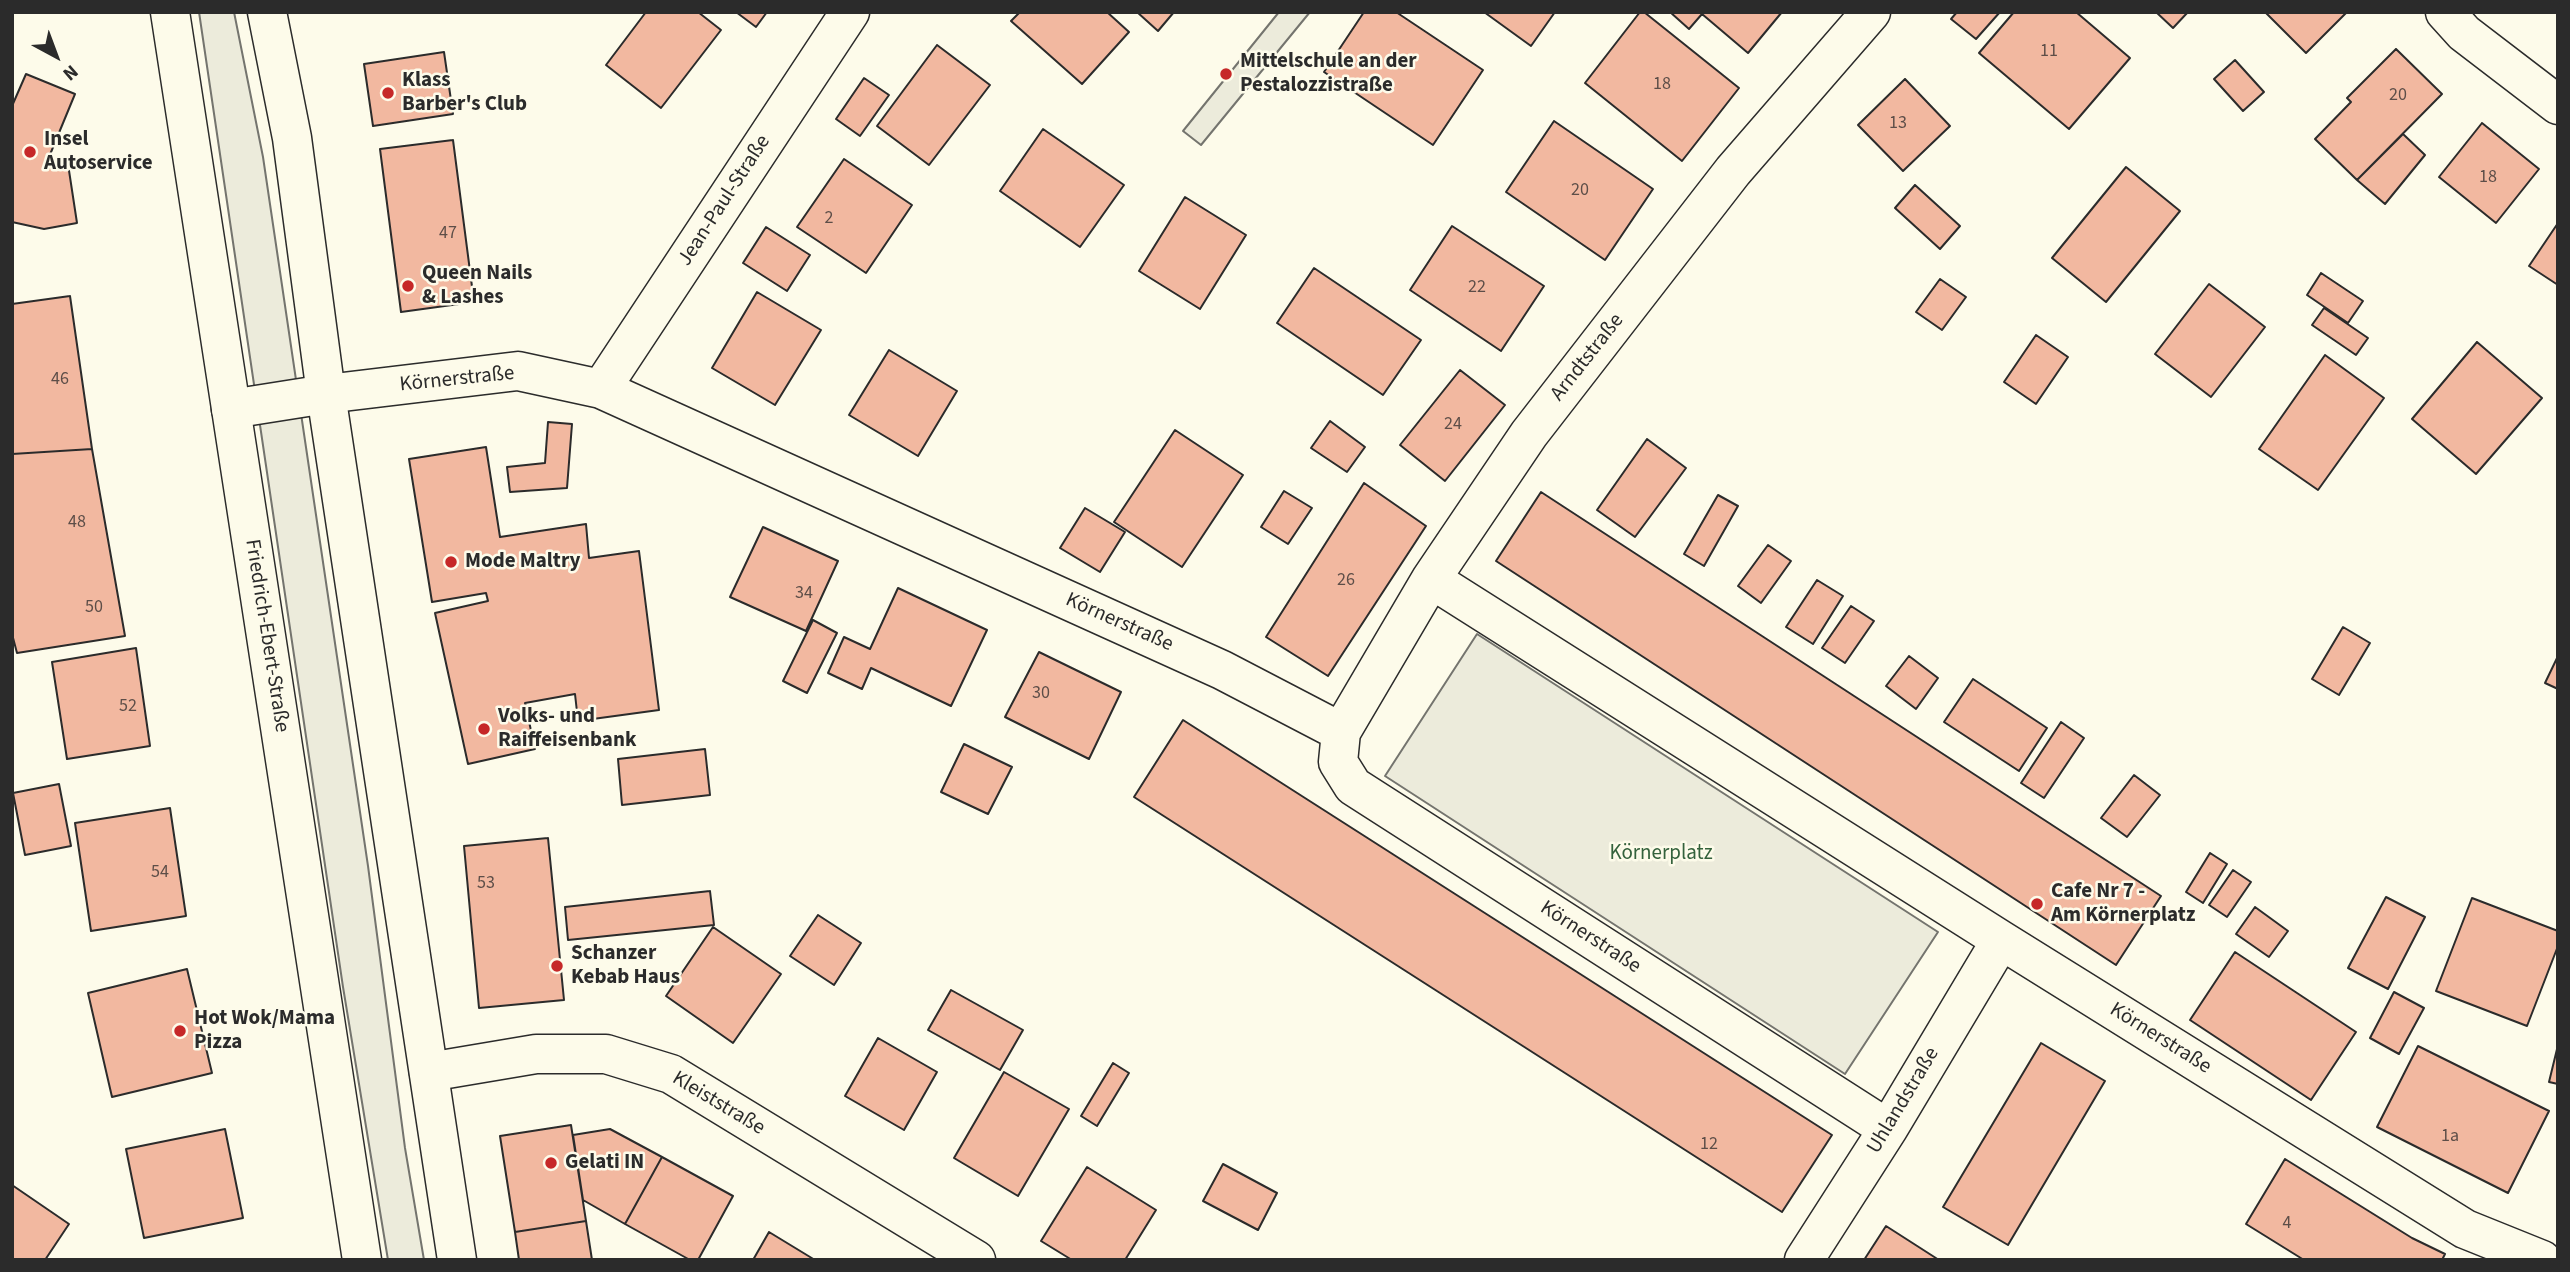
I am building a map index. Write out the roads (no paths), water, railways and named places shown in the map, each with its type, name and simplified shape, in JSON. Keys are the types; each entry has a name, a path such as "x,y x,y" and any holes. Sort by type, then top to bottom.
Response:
{"street":[{"path":"267,12 292,138 326,394 457,1260"},
{"name":"Jean-Paul-Straße","path":"601,389 850,12"},
{"name":"Arndtstraße","path":"1341,732 1431,579 1530,434 1733,170 1871,12"},
{"path":"2445,12 2464,33 2558,104"},
{"name":"Friedrich-Ebert-Straße","path":"166,20 231,410 362,1260"},
{"name":"Körnerstraße","path":"231,410 326,394 518,371 601,389 1222,670 1341,732 1338,762 1353,786 1888,1129"},
{"name":"Körnerstraße","path":"1431,579 2001,940 2465,1229 2542,1260"},
{"name":"Uhlandstraße","path":"1804,1260 1888,1129 2001,940"},
{"name":"Kleiststraße","path":"429,1072 536,1054 606,1054 671,1074 976,1260"}],"place":[{"name":"Mittelschule an der Pestalozzistraße","path":"1226,74"},
{"name":"Klass Barber's Club","path":"388,93"},
{"name":"Insel Autoservice","path":"30,152"},
{"name":"Queen Nails & Lashes","path":"408,286"},
{"name":"Mode Maltry","path":"451,562"},
{"name":"Volks- und Raiffeisenbank","path":"484,729"},
{"name":"Cafe Nr 7 - Am Körnerplatz","path":"2037,904"},
{"name":"Schanzer Kebab Haus","path":"557,966"},
{"name":"Hot Wok/Mama Pizza","path":"180,1031"},
{"name":"Gelati IN","path":"551,1163"}],"park label":[{"name":"Körnerplatz","path":"1661,854"}]}
